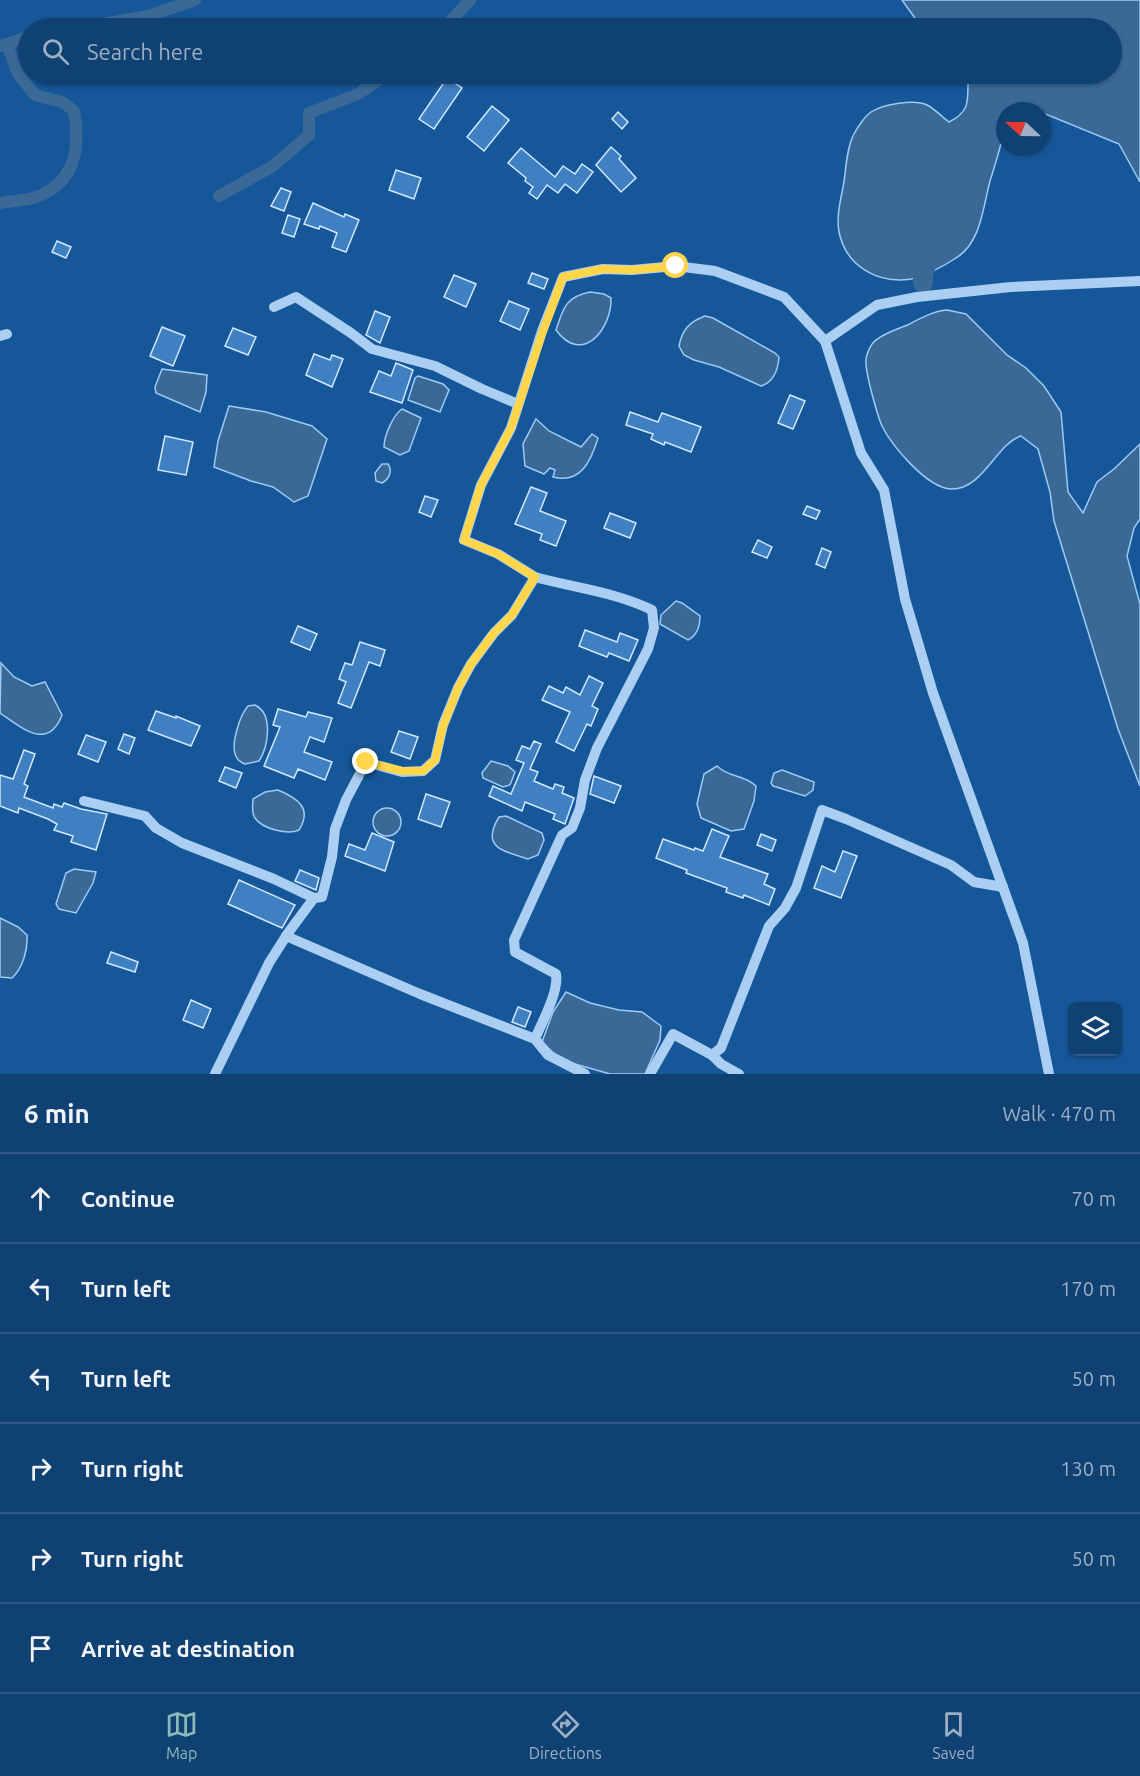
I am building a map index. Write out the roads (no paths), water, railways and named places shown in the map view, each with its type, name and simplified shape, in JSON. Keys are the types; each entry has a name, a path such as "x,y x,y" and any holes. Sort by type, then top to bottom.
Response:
{"street":[{"path":"535,1039 552,997 557,980 556,974 515,952 514,940 562,835 572,828 580,808 585,780 597,748 648,649 654,628 652,610 631,599 535,577 498,554 464,540 481,485 511,428 563,277 603,269 632,270 676,266 716,272 784,297 825,341 861,453 884,490 905,599 933,693 1023,943 1049,1074"},
{"path":"825,341 877,305 917,297 1011,287 1140,281"},
{"path":"274,307 296,297 372,349 435,366 518,404"},
{"path":"84,801 145,816 156,828 182,843 264,875 314,898 322,897 332,857 335,829 346,800 366,762 402,771 423,771 435,760 443,726 467,672 494,633 512,615 535,577"},
{"path":"712,1055 721,1048 769,926 785,908 796,888 822,810 951,864 974,882 1003,887"},
{"path":"215,1074 269,963 314,898"},
{"path":"286,936 420,994 535,1039 548,1055 585,1074"},
{"path":"650,1074 673,1034 712,1055 721,1064 739,1074"}],"water":[{"path":"902,0 1140,0 1140,182 1119,144 1050,116 1050,102 996,102 998,156 980,224 971,243 956,258 922,276 911,279 886,279 865,270 856,263 848,254 839,232 839,207 850,145 857,129 869,114 876,109 891,105 915,102 930,107 949,122 956,118 966,106 968,84 1122,84 1122,18 915,18"},
{"path":"590,292 604,294 611,298 610,310 601,331 594,339 585,344 576,345 566,340 556,330 566,305 575,297"},
{"path":"947,310 966,314 1007,355 1026,368 1044,386 1061,412 1068,492 1083,513 1097,482 1140,444 1140,519 1134,528 1127,556 1140,604 1140,786 1118,729 1054,521 1050,492 1038,449 1021,436 1004,448 972,482 951,489 932,482 911,465 882,426 866,366 871,346 888,333 931,314"},
{"path":"705,316 713,318 779,357 776,371 769,382 761,386 719,367 684,355 679,346 684,331"},
{"path":"162,369 207,375 206,392 200,412 156,393 155,387"},
{"path":"418,376 443,384 449,390 440,412 408,400 415,378"},
{"path":"229,406 266,412 312,426 327,439 308,496 294,502 273,487 214,467 218,441"},
{"path":"402,409 421,418 409,451 400,455 384,447 390,426"},
{"path":"536,419 549,431 581,447 592,434 598,438 592,455 578,474 563,478 553,477 555,470 550,468 544,474 525,466 523,444"},
{"path":"382,464 388,464 390,472 382,483 376,481 375,473"},
{"path":"676,601 700,616 698,630 688,640 660,624 661,615"},
{"path":"1,663 14,677 32,686 45,682 62,715 56,726 49,732 42,734 25,730 0,713"},
{"path":"255,705 265,716 267,740 259,761 245,764 238,760 235,753 235,739 245,710 248,706"},
{"path":"491,761 508,766 515,772 510,785 503,787 483,778 482,773"},
{"path":"717,766 756,786 754,801 744,829 731,831 701,818 697,804 704,774"},
{"path":"782,770 814,782 813,790 805,796 773,786 771,783 774,773"},
{"path":"278,790 297,800 304,810 303,822 299,830 288,832 276,830 258,822 254,816 253,799 265,792"},
{"path":"387,808 397,812 401,822 397,832 387,836 377,832 373,822 377,812"},
{"path":"506,816 542,833 544,840 538,855 528,859 497,847 492,836 494,827 499,817"},
{"path":"74,869 96,872 93,883 76,913 59,909 56,904 66,873"},
{"path":"0,918 18,927 27,935 24,958 12,978 0,977"},
{"path":"566,992 590,1003 619,1010 642,1012 661,1026 660,1040 645,1074 610,1074 561,1060 542,1042 553,1012"}],"waterway":[{"path":"136,18 195,0"},
{"path":"453,18 470,0"},
{"path":"1,46 18,40"},
{"path":"7,44 18,74"},
{"path":"0,203 25,200 47,192 66,175 75,152 74,111 62,102 35,95 26,84"},
{"path":"219,196 273,166 309,135 309,113 358,94 372,84"},
{"path":"923,283 923,274 931,251"}]}
